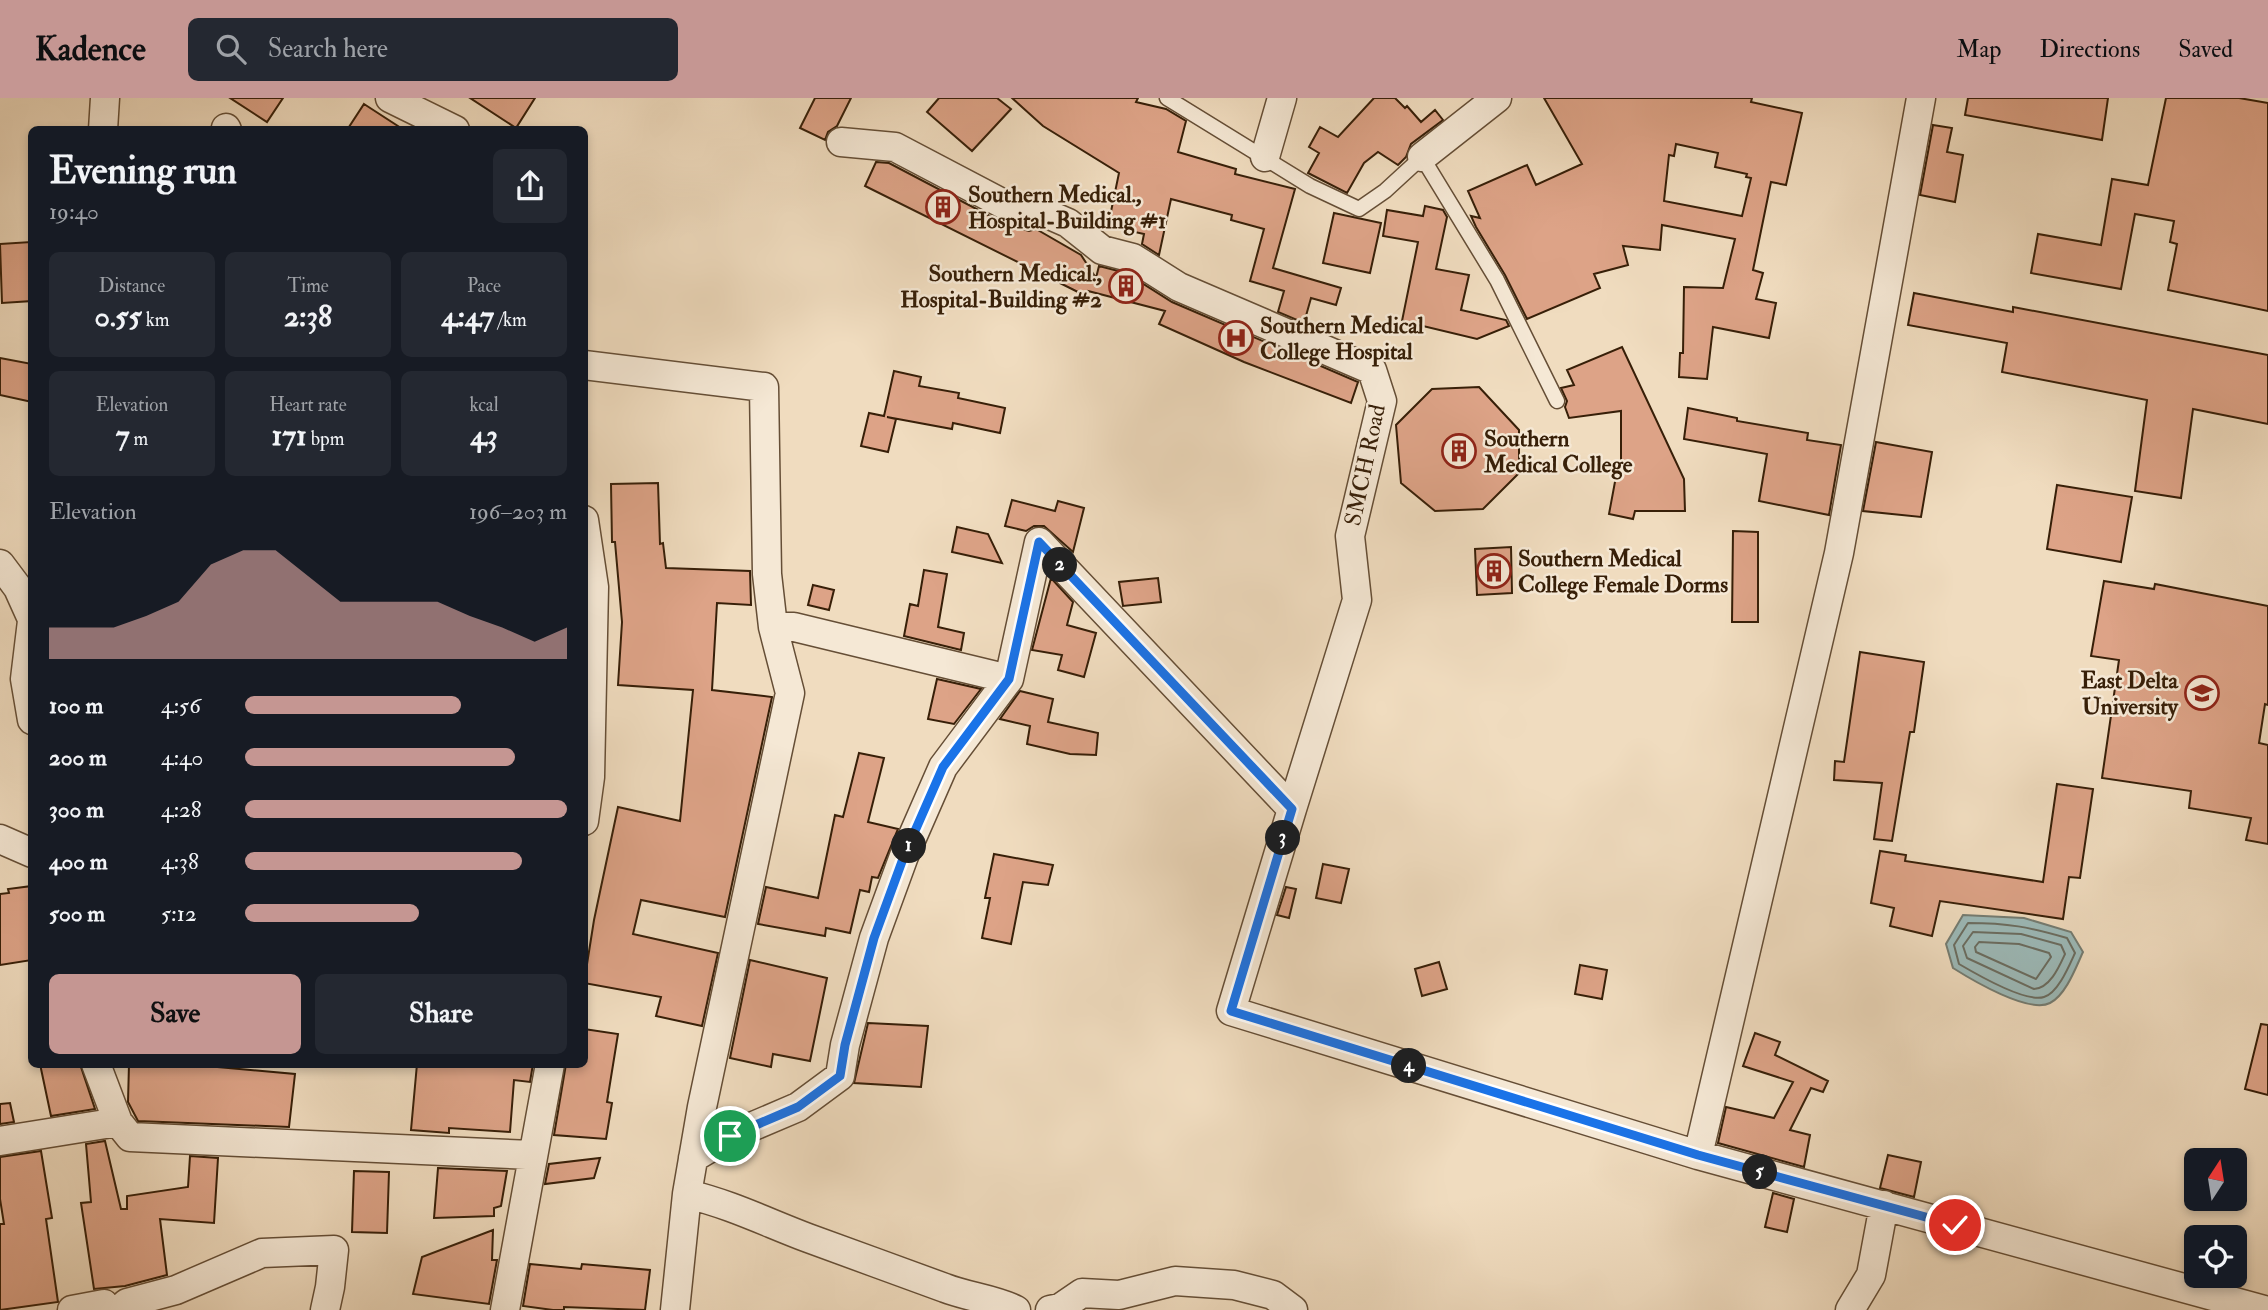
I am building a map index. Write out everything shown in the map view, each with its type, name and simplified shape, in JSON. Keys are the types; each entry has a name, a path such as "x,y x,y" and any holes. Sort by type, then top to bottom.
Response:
{"street":[{"path":"103,126 105,98"},
{"path":"390,98 447,126"},
{"path":"1265,157 1282,98"},
{"path":"1422,157 1497,98"},
{"path":"1698,1155 1839,553 1921,98"},
{"name":"SMCH Road","path":"841,142 895,147 1013,209 1036,209 1068,223 1102,250 1133,258 1179,287 1372,370 1382,401 1350,536 1357,600 1292,809"},
{"path":"588,365 764,387 767,574 773,627 790,693 693,1158 675,1310"},
{"path":"693,1158 730,1136 798,1107 840,1076 845,1045 874,938 904,856 943,767 1009,679 1039,542 1292,809 1231,1011 1698,1155 2264,1310"},
{"path":"588,547 594,587 588,792"},
{"path":"0,564 18,588 28,611"},
{"path":"773,627 794,627 1009,679"},
{"path":"28,654 25,679 28,697"},
{"path":"0,839 28,851"},
{"path":"98,1068 118,1122 130,1137 532,1155"},
{"path":"505,1310 549,1068"},
{"path":"0,1141 118,1122"},
{"path":"687,1194 740,1209 807,1238 888,1265 948,1289 1005,1304 1016,1310"},
{"path":"1850,1310 1871,1275 1884,1205"},
{"path":"119,1310 127,1303 176,1290 262,1253 334,1250 331,1287 325,1310"},
{"path":"1050,1310 1060,1308 1082,1293 1119,1295 1175,1281 1234,1285 1273,1295 1293,1310"},
{"path":"72,1310 104,1304 108,1310"}],"lane":[{"path":"1167,98 1310,186 1359,209 1385,191 1422,157 1497,281 1557,401"}],"water":[{"path":"1963,915 2024,918 2071,932 2083,952 2061,994 2050,1003 2029,1004 2001,994 1953,968 1946,944"}],"building":[{"path":"230,98 283,98 267,122"},
{"path":"470,98 535,98 517,126 513,126"},
{"path":"815,98 851,98 837,126 828,132 825,140 800,128"},
{"path":"939,98 997,98 1011,109 972,151 927,112"},
{"path":"1012,98 1138,98 1136,102 1166,109 1186,121 1178,152 1236,169 1235,174 1295,189 1273,268 1341,288 1336,305 1311,298 1304,323 1278,312 1284,291 1250,281 1264,229 1231,220 1232,215 1171,199 1159,255 1142,244 1144,234 1108,226 1119,173 1043,126"},
{"path":"1374,98 1395,98 1405,108 1407,106 1421,122 1435,110 1443,120 1411,144 1406,157 1398,165 1378,152 1364,163 1347,193 1308,173 1319,153 1309,147 1320,127 1338,137"},
{"path":"1544,98 1752,98 1751,102 1802,113 1786,185 1771,182 1753,270 1763,273 1756,299 1776,303 1769,338 1713,327 1707,379 1679,377 1680,353 1683,353 1684,287 1723,288 1735,239 1662,225 1660,250 1623,246 1628,265 1594,274 1600,288 1527,319 1476,227 1471,216 1480,218 1468,191 1527,165 1536,185 1582,164","holes":["1676,144 1718,153 1715,167 1747,174 1746,177 1751,178 1742,216 1664,201 1669,155 1674,156"]},
{"path":"1968,98 2108,98 2102,140 1965,115"},
{"path":"2166,98 2239,98 2268,103 2268,311 2168,290 2177,244 2170,242 2174,221 2135,214 2121,289 2031,273 2038,234 2101,245 2112,179 2148,185"},
{"path":"364,104 398,126 350,126"},
{"path":"1933,125 1952,128 1947,152 1963,155 1955,202 1920,195"},
{"path":"876,162 889,163 1005,224 1029,231 1036,229 1081,255 1096,278 1099,266 1126,273 1172,302 1358,382 1351,403 1244,362 1159,324 1165,311 1088,291 1086,296 865,186"},
{"path":"1425,206 1443,210 1447,217 1436,269 1469,275 1461,310 1506,320 1509,326 1477,339 1402,321 1418,242 1383,236 1387,210 1423,216"},
{"path":"1334,213 1381,223 1370,273 1323,263"},
{"path":"28,242 28,301 2,303 0,244"},
{"path":"1914,293 2013,312 2013,307 2268,355 2268,424 2193,409 2181,498 2135,491 2147,400 2002,372 2007,343 1908,325"},
{"path":"1622,347 1684,479 1685,511 1635,511 1633,519 1609,514 1617,471 1621,472 1621,411 1569,418 1565,407 1567,401 1561,388 1574,385 1567,370"},
{"path":"0,358 28,363 28,401 0,395"},
{"path":"894,371 921,377 919,386 959,393 958,398 1005,408 1000,433 953,423 952,429 887,417 896,419 888,452 861,446 869,413 884,416"},
{"name":"Southern Medical College","path":"1479,387 1519,430 1519,473 1483,509 1435,511 1401,483 1396,425 1432,389"},
{"path":"1688,408 1737,418 1737,421 1808,433 1807,440 1841,445 1829,515 1759,501 1767,454 1684,439"},
{"path":"1876,442 1932,452 1921,517 1863,511"},
{"path":"658,483 660,544 663,543 666,568 750,571 751,605 717,603 712,690 772,697 725,917 641,900 633,934 718,953 702,1026 656,1016 661,997 588,984 588,958 594,920 618,807 680,821 693,690 618,685 622,622 615,542 612,542 611,484"},
{"path":"2057,485 2132,497 2121,562 2047,549"},
{"path":"1012,500 1055,511 1058,501 1084,508 1073,552 1044,526 1034,526 1026,531 1005,526"},
{"path":"957,527 988,534 1002,563 952,552"},
{"path":"1733,531 1758,532 1758,622 1732,622"},
{"name":"Southern Medical College Female Dorms","path":"1511,547 1512,593 1477,595 1475,549"},
{"path":"924,570 947,574 938,627 964,633 961,650 904,636 910,604 918,606"},
{"path":"1051,578 1073,602 1067,625 1096,633 1084,677 1058,670 1062,655 1032,650"},
{"path":"1158,578 1161,602 1123,606 1119,582"},
{"name":"East Delta University","path":"2104,581 2154,589 2155,584 2268,606 2268,705 2265,704 2259,743 2268,745 2268,844 2246,840 2251,818 2189,808 2191,791 2102,778 2119,660 2091,656"},
{"path":"813,585 834,590 829,610 808,605"},
{"path":"1860,652 1924,662 1914,732 1910,732 1892,841 1874,839 1882,783 1834,780 1835,761 1844,762"},
{"path":"937,679 981,689 954,724 928,719"},
{"path":"1020,691 1053,699 1048,722 1098,733 1096,755 1070,754 1027,744 1030,726 1000,719"},
{"path":"859,753 884,758 868,822 898,829 878,878 872,877 869,892 860,890 850,933 826,928 825,936 758,924 766,887 818,898 835,815 843,817"},
{"path":"2057,784 2093,789 2080,878 2069,877 2063,919 1940,901 1932,936 1890,926 1894,908 1871,903 1880,851 1906,855 1905,861 2043,882"},
{"path":"994,854 1053,865 1048,885 1023,882 1011,944 982,938 990,898 985,898"},
{"path":"1323,864 1349,869 1341,903 1316,898"},
{"path":"28,886 28,961 0,965 0,894 9,893 8,889"},
{"path":"1286,887 1296,889 1289,918 1277,915"},
{"path":"750,960 827,978 810,1061 773,1054 771,1067 730,1058"},
{"path":"1439,962 1447,989 1422,996 1415,969"},
{"path":"1580,965 1607,970 1602,999 1575,994"},
{"path":"868,1023 928,1026 921,1087 854,1083"},
{"path":"2261,1024 2268,1025 2268,1095 2245,1089"},
{"path":"588,1030 618,1034 607,1102 612,1103 606,1139 554,1135 565,1068 588,1068"},
{"path":"1755,1033 1780,1042 1775,1055 1828,1081 1823,1092 1811,1088 1790,1130 1810,1135 1804,1167 1718,1143 1726,1107 1774,1118 1793,1082 1743,1066"},
{"path":"41,1068 81,1068 95,1109 51,1116"},
{"path":"129,1068 228,1068 295,1074 289,1127 138,1121 128,1102"},
{"path":"417,1068 532,1068 530,1082 514,1080 510,1132 449,1128 449,1133 411,1130"},
{"path":"10,1103 14,1122 0,1124 0,1104"},
{"path":"105,1141 121,1209 127,1209 127,1196 188,1187 190,1156 218,1158 214,1223 160,1219 167,1275 125,1286 94,1289 81,1203 91,1202 86,1144"},
{"path":"41,1151 52,1218 46,1219 58,1302 0,1310 0,1224 4,1224 0,1199 0,1157"},
{"path":"1888,1155 1921,1162 1914,1197 1880,1188"},
{"path":"600,1158 594,1178 545,1184 549,1164"},
{"path":"438,1168 507,1171 501,1206 494,1208 494,1216 434,1218"},
{"path":"354,1171 389,1172 387,1233 352,1232"},
{"path":"1773,1193 1794,1199 1787,1232 1765,1227"},
{"path":"493,1230 492,1260 497,1260 489,1304 413,1294 422,1257"},
{"path":"530,1264 581,1269 582,1264 650,1270 645,1310 564,1307 564,1310 553,1310 523,1306"}],"place":[{"name":"Southern Medical., Hospital-Building #1","path":"943,207"},
{"name":"Southern Medical., Hospital-Building #2","path":"1126,286"},
{"name":"Southern Medical College Hospital","path":"1236,338"},
{"name":"Southern Medical College","path":"1459,451"},
{"name":"Southern Medical College Female Dorms","path":"1494,571"},
{"name":"East Delta University","path":"2202,693"}],"route":[{"path":"730,1136 798,1107 840,1076 845,1045 874,938 904,856 943,767 1009,679 1039,542 1292,809 1231,1011 1698,1155 1955,1225"}]}
